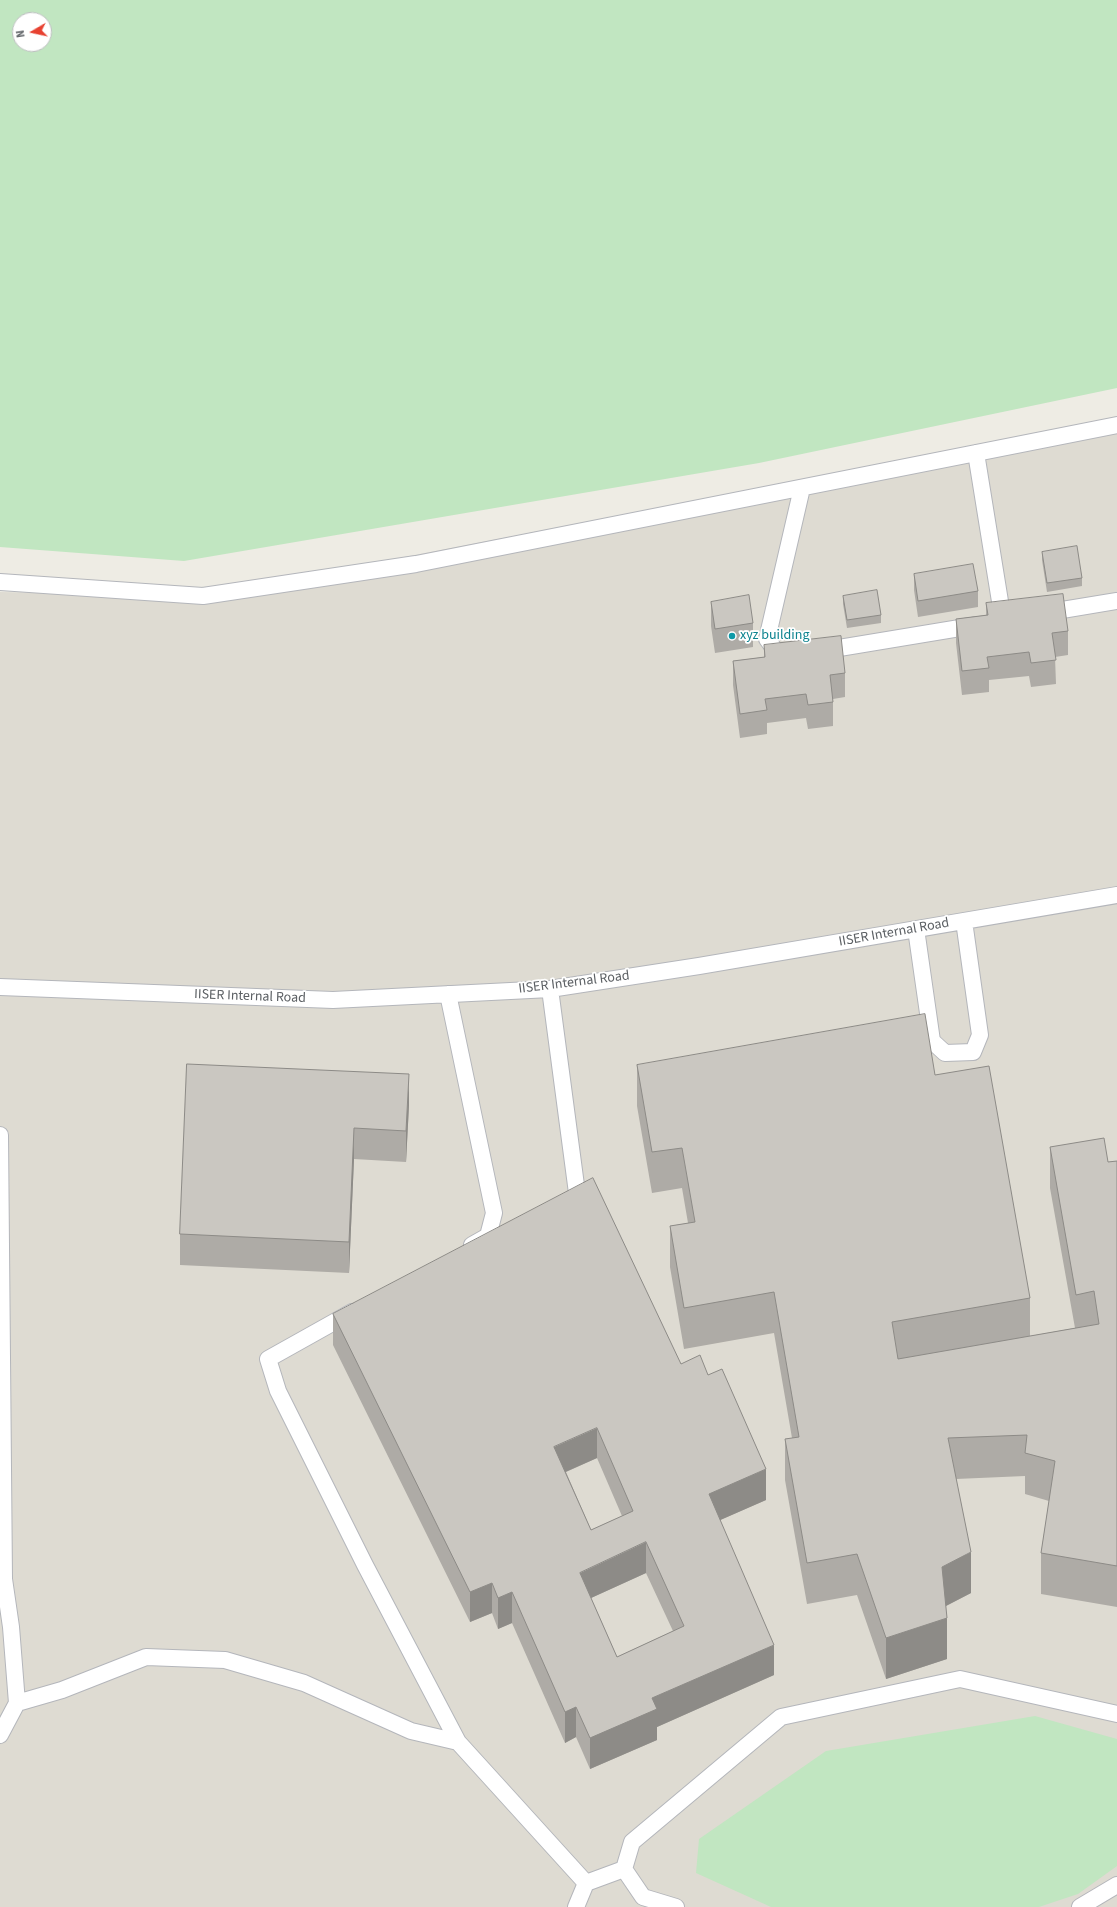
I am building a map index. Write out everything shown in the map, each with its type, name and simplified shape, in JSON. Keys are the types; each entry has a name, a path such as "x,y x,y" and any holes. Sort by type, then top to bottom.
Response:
{"lane":[{"path":"0,582 203,596 416,564 1117,425"},
{"path":"976,453 1016,618"},
{"path":"802,488 767,639 781,658 1117,601"},
{"name":"IISER Internal Road","path":"0,987 332,1000 550,989 1117,895"},
{"path":"916,929 932,1041 945,1053 973,1052 980,1035 964,921"},
{"path":"550,989 577,1193"},
{"path":"448,994 494,1213 488,1236 461,1251"},
{"path":"0,1135 4,1579 11,1627 17,1703 0,1735"},
{"path":"365,1305 268,1359 278,1391 365,1565 458,1742 586,1882"},
{"path":"17,1703 62,1690 146,1657 225,1660 304,1683 411,1731 458,1742"},
{"path":"624,1869 632,1842 781,1717 960,1679 1117,1714"},
{"path":"576,1907 586,1882 624,1869"},
{"path":"624,1869 643,1897 676,1907"},
{"path":"1080,1907 1117,1885"}],"shaded area":[{"path":"1117,419 1117,1907 0,1907 0,592 203,596"}],"green space":[{"path":"0,0 1117,0 1117,388 759,463 184,561 0,547"},
{"path":"1035,1716 1117,1739 1117,1866 1078,1894 1039,1907 771,1907 696,1873 699,1839 826,1751"}],"building":[{"path":"1077,546 1082,578 1047,583 1042,552"},
{"path":"973,564 978,591 918,601 914,574"},
{"path":"877,590 881,615 847,620 843,596"},
{"path":"1063,594 1068,631 1052,633 1056,660 1031,663 1029,652 987,657 989,668 962,671 956,619 988,615 986,603"},
{"path":"749,595 753,623 715,629 711,602"},
{"path":"841,636 845,673 830,675 833,702 808,705 806,694 765,699 767,710 740,714 733,661 765,657 764,645"},
{"path":"925,1014 935,1075 989,1066 1030,1298 892,1322 898,1359 1099,1324 1094,1291 1076,1295 1050,1147 1104,1138 1108,1162 1117,1161 1117,1566 1041,1553 1055,1461 1025,1453 1027,1435 948,1438 971,1552 942,1567 947,1618 886,1638 857,1554 807,1563 785,1439 799,1437 774,1292 684,1308 670,1226 695,1222 682,1148 652,1152 637,1065"},
{"path":"187,1064 409,1074 406,1131 354,1128 349,1242 180,1234"},
{"path":"593,1178 681,1364 700,1355 708,1375 722,1369 766,1469 709,1494 774,1645 652,1698 657,1709 590,1738 576,1707 565,1712 512,1592 498,1598 492,1583 470,1592 333,1314","holes":["597,1428 633,1511 591,1530 554,1447","646,1542 684,1626 617,1657 580,1573"]}],"place":[{"name":"xyz building","path":"732,636"}]}
